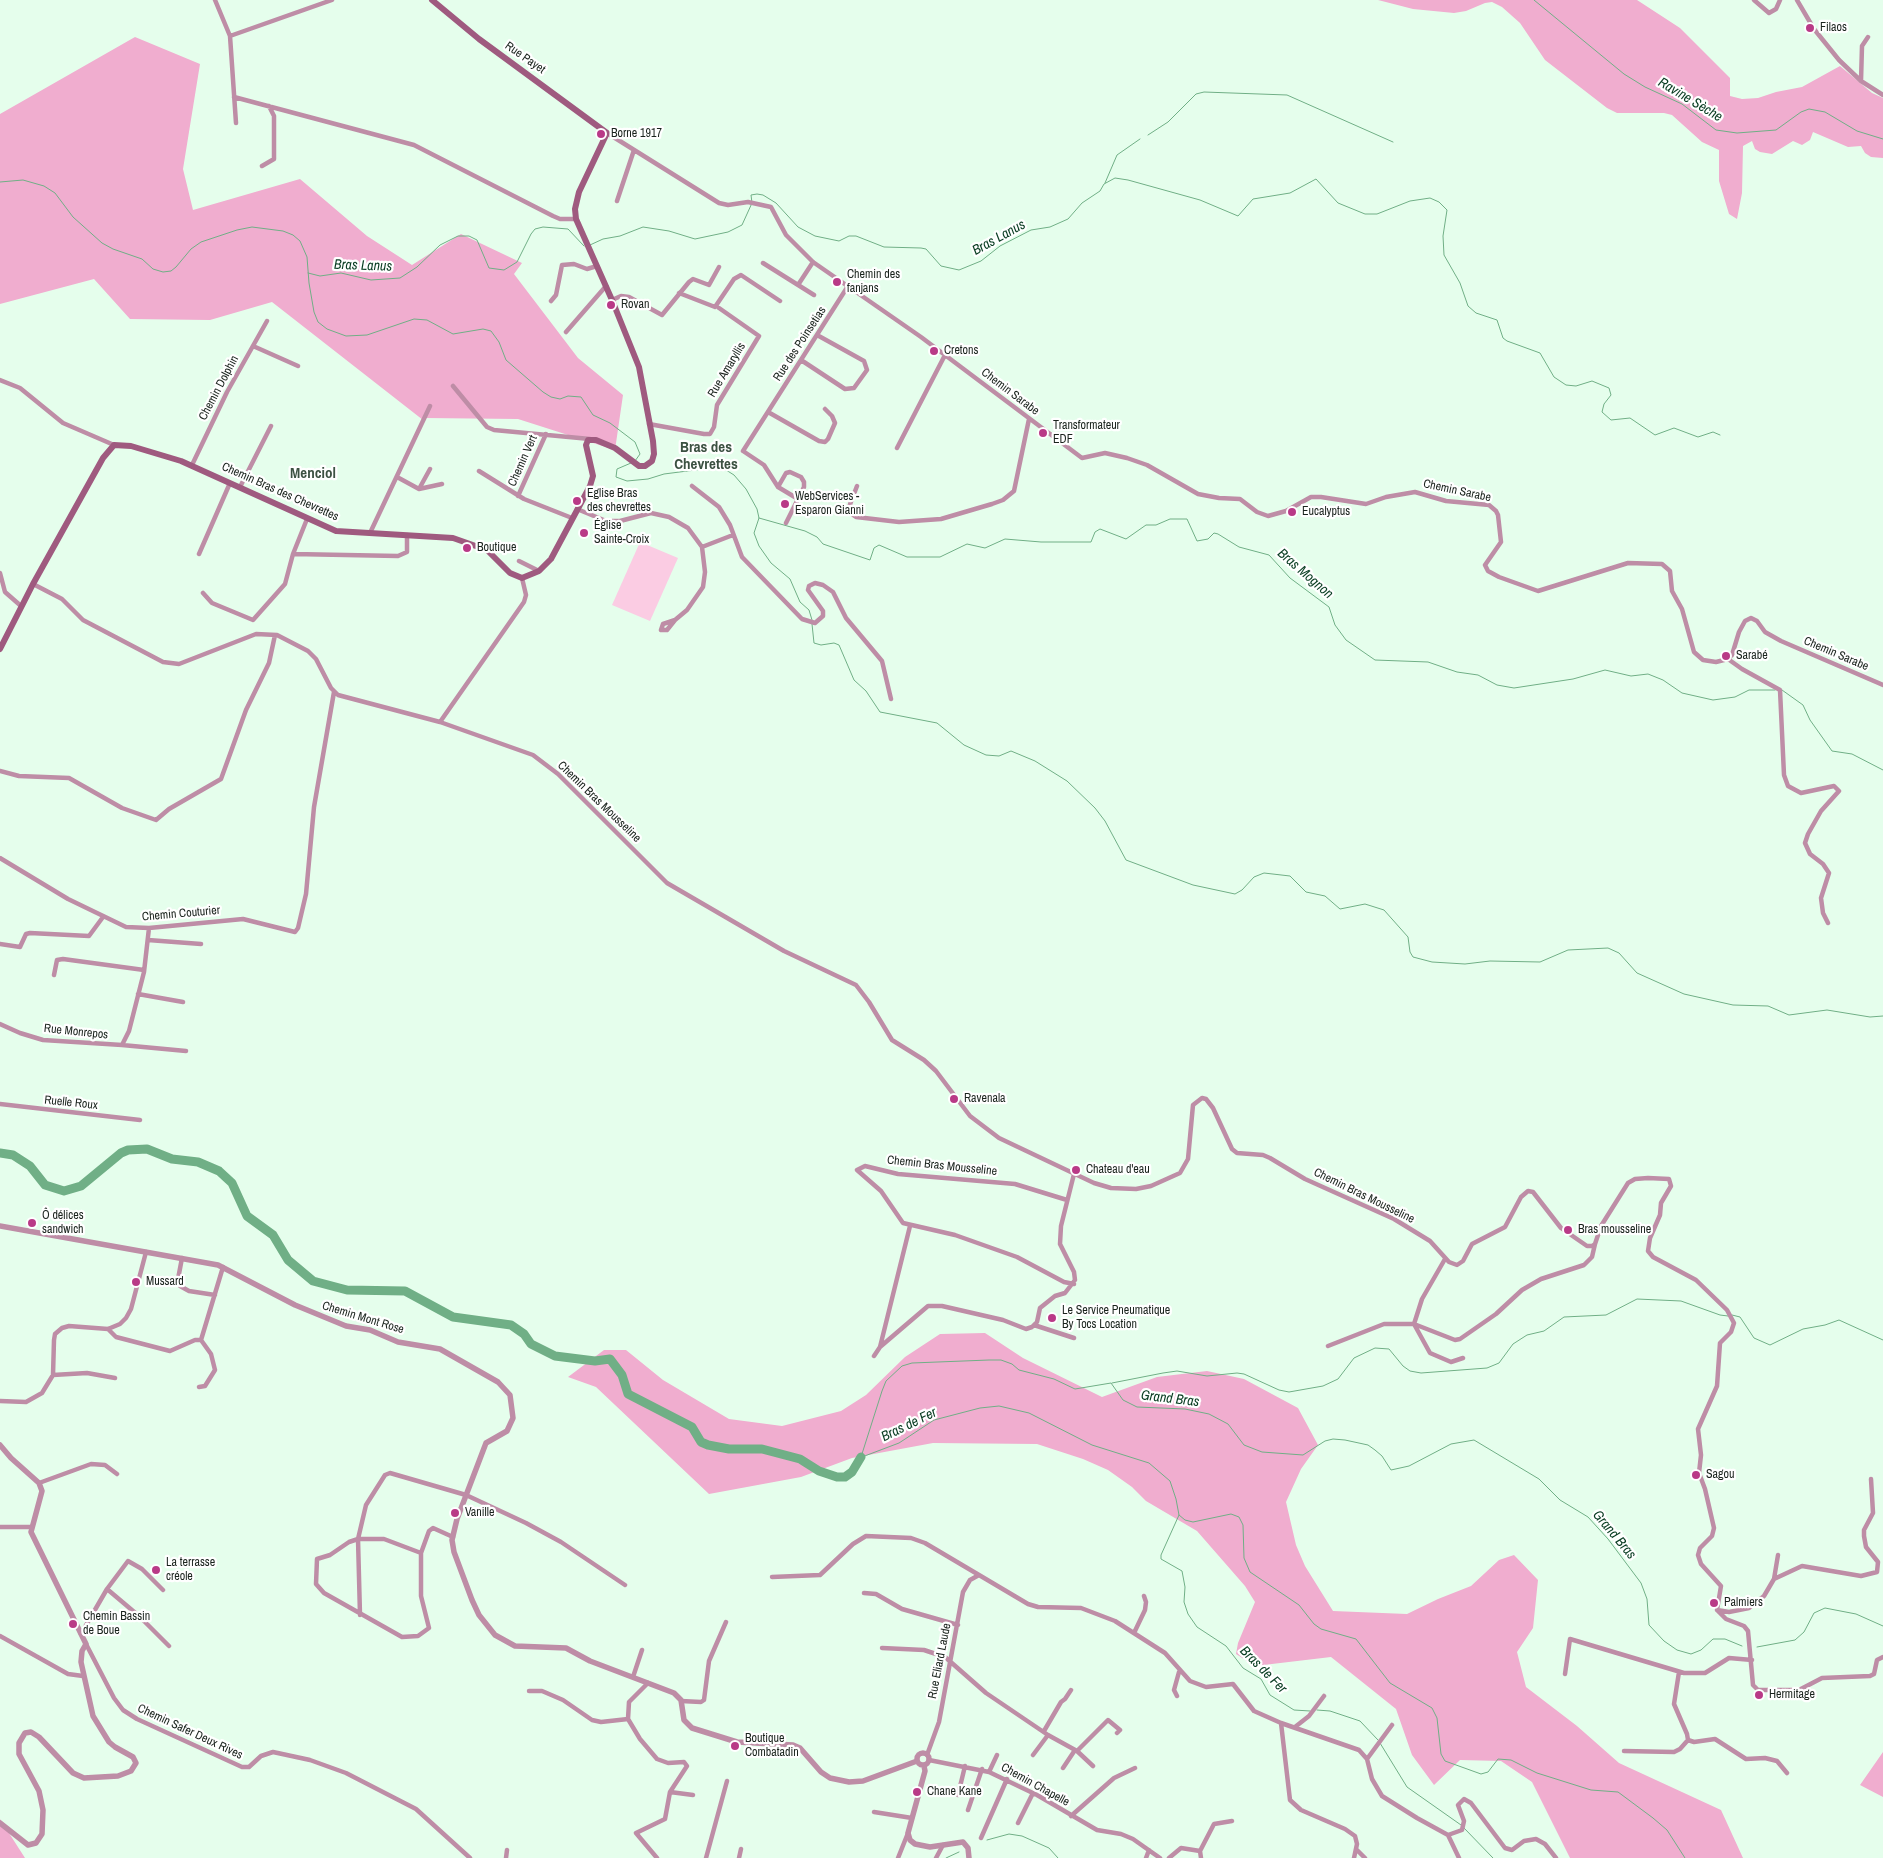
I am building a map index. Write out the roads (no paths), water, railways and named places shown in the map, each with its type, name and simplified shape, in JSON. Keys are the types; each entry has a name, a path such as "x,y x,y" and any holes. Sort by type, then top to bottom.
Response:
{"main road":[{"name":"Rue Payet","path":"432,0 479,39 606,132"},
{"path":"522,578 538,571 551,559 592,480 586,443 593,439 623,454 635,464 645,466 654,458 653,441 639,367 576,219 575,209 579,192 606,132"},
{"name":"Chemin Bras des Chevrettes","path":"114,445 122,444 156,452 192,465 307,519 336,530 448,537 480,547 495,557 510,573 522,578"},
{"path":"0,649 21,606 103,458 114,445"}],"street":[{"path":"214,0 230,36 236,123"},
{"path":"230,36 332,0"},
{"path":"1754,0 1769,14 1776,9 1780,0"},
{"path":"1797,0 1814,30 1839,60 1861,81 1883,95"},
{"path":"1861,81 1862,46 1868,37"},
{"path":"234,97 414,145 553,216 560,219 576,219"},
{"path":"262,166 274,159 274,116 269,106"},
{"name":"Chemin Sarabe","path":"606,132 719,203 728,205 748,202 771,207 786,235 813,262 945,354 1082,458 1105,453 1127,458 1146,465 1198,494 1240,499 1262,515 1286,511 1311,498 1321,497 1366,504 1386,497 1415,492 1446,501 1476,502 1489,505 1498,515 1501,542 1486,561 1486,569 1499,577 1534,590 1548,589 1628,563 1662,564 1670,570 1672,591 1682,609 1694,652 1703,660 1716,662 1728,659 1732,655 1739,632 1746,621 1751,618 1757,621 1765,632 1781,642 1883,685"},
{"path":"617,201 634,150"},
{"path":"798,285 813,262"},
{"path":"763,263 814,295"},
{"path":"551,301 556,295 562,265 574,264 587,269 596,266"},
{"path":"612,300 621,296 628,297 662,315 691,280 709,284 719,268"},
{"path":"679,293 715,307 734,279 741,275 780,301"},
{"path":"566,332 606,286"},
{"name":"Rue des Poinsetias","path":"778,487 764,465 743,451 848,286"},
{"name":"Rue Amaryllis","path":"649,424 710,434 714,427 717,405 759,336 719,308"},
{"name":"Chemin Dolphin","path":"192,465 267,321"},
{"path":"801,360 845,389 854,388 867,370 864,361 817,335"},
{"path":"253,346 298,366"},
{"path":"897,448 945,354"},
{"path":"0,380 20,388 63,423 114,445"},
{"name":"Chemin Vert","path":"453,386 487,427 504,431 593,439"},
{"path":"370,533 430,406"},
{"path":"768,412 822,442 828,439 835,422 825,409"},
{"path":"857,486 849,507 850,513 856,517 899,522 941,519 1003,500 1014,491 1029,419"},
{"path":"240,487 271,426"},
{"name":"Chemin Vert","path":"518,496 546,434"},
{"path":"419,488 430,469"},
{"path":"479,471 518,496 572,518"},
{"path":"786,523 798,499 804,487 801,478 788,472 778,487 798,499"},
{"path":"397,477 419,488 442,484"},
{"path":"199,554 230,483"},
{"path":"692,486 719,506 730,524 739,551 745,560 807,623 817,623 823,616 823,610 808,590 809,586 815,583 823,585 833,592 846,618 882,661 891,699"},
{"path":"577,509 606,521 620,521 651,513 670,517 688,528 702,547 705,572 703,587 695,602 675,620"},
{"path":"203,593 212,604 253,620 285,584 293,554 307,519"},
{"path":"293,554 398,556 407,552 407,535"},
{"path":"702,547 733,535"},
{"path":"519,561 538,571"},
{"path":"0,573 6,592 21,606"},
{"path":"440,722 524,602 526,594 522,578"},
{"path":"33,584 62,599 83,620 168,664 185,662 256,634 275,634 308,651 316,659 334,692"},
{"path":"0,771 19,776 69,778 122,808 156,820 168,809 220,780 246,710 269,663 275,634"},
{"path":"1728,659 1780,690 1784,775 1788,786 1802,793 1834,786 1839,791 1821,811 1805,843 1810,854 1824,864 1829,873 1821,898 1823,913 1828,923"},
{"name":"Chemin Bras Mousseline","path":"334,692 440,722 520,749 546,764 667,882 784,951 856,986 869,1002 892,1040 924,1060 936,1071 970,1116 999,1138 1074,1174 1111,1188 1136,1190 1180,1174 1188,1159 1193,1105 1202,1098 1213,1108 1232,1149 1236,1153 1270,1158 1305,1179 1394,1219 1430,1241 1445,1259"},
{"name":"Chemin Couturier","path":"0,858 102,917 126,927 149,928 243,919 291,933 296,931 306,894 314,807 334,692"},
{"path":"0,944 20,947 26,934 30,933 90,936 102,917"},
{"name":"Rue Monrepos","path":"0,1024 43,1040 122,1045 128,1036 144,970 149,928"},
{"path":"148,940 201,944"},
{"path":"54,975 57,960 63,959 144,970"},
{"path":"138,994 183,1002"},
{"path":"122,1045 186,1051"},
{"name":"Ruelle Roux","path":"0,1104 140,1120"},
{"name":"Chemin Bras Mousseline","path":"910,1226 901,1221 894,1207 881,1191 857,1170 865,1166 898,1174 1015,1184 1067,1200"},
{"path":"1034,1326 1040,1308 1047,1302 1065,1293 1074,1284 1074,1272 1060,1244 1061,1226 1074,1174"},
{"path":"1328,1346 1384,1324 1414,1324 1455,1340 1460,1339 1496,1314 1522,1290 1542,1278 1584,1265 1592,1257 1598,1230 1628,1183 1635,1179 1648,1178 1669,1180 1671,1186 1661,1203 1660,1215 1650,1238 1648,1250 1653,1256 1696,1280 1727,1310 1734,1323 1731,1332 1720,1343 1718,1386 1698,1429 1699,1473 1705,1488 1714,1528 1712,1536 1700,1548 1698,1555 1701,1564 1720,1586 1717,1610"},
{"path":"1463,1358 1451,1362 1444,1361 1430,1353 1414,1324 1422,1299 1445,1259 1455,1265 1462,1262 1472,1244 1506,1227 1521,1197 1528,1191 1533,1192 1561,1228 1587,1246 1595,1244"},
{"name":"Chemin Mont Rose","path":"0,1226 223,1267 295,1305 346,1326 370,1330 398,1342 440,1349 505,1387 510,1395 514,1409 511,1426 502,1435 490,1438 486,1443 452,1537"},
{"path":"880,1347 910,1226 956,1235 1017,1258 1064,1282 1074,1284"},
{"path":"0,1401 18,1402 34,1399 49,1384 53,1376 54,1340 56,1334 62,1328 69,1326 108,1329 120,1324 131,1310 146,1252"},
{"path":"182,1258 178,1279 180,1286 189,1291 215,1295"},
{"path":"200,1340 223,1267"},
{"path":"874,1356 880,1347 928,1306 942,1306 1003,1320 1026,1329 1034,1326 1074,1338"},
{"path":"108,1329 116,1337 170,1351 195,1340 200,1340"},
{"path":"199,1387 205,1386 215,1370 210,1354 200,1340"},
{"path":"53,1376 87,1372 115,1378"},
{"path":"0,1445 11,1458 39,1483 42,1498 31,1526 35,1541 86,1644 81,1657 83,1676 97,1724 115,1748 133,1756 136,1766 131,1771 118,1776 84,1778 73,1773 39,1737 31,1732 25,1733 19,1743 19,1754 39,1791 43,1810 42,1834 36,1843 28,1845 0,1823"},
{"path":"39,1483 91,1464 105,1465 117,1474"},
{"path":"360,1615 358,1539 366,1505 387,1473 466,1495 526,1523 561,1542 625,1585"},
{"path":"1774,1579 1802,1566 1861,1576 1877,1572 1878,1562 1866,1547 1864,1536 1864,1530 1873,1512 1871,1479"},
{"path":"0,1527 31,1526"},
{"path":"421,1553 384,1539 358,1539 349,1542 330,1555 317,1558 315,1579 320,1591 360,1615 402,1637 418,1636 428,1630 429,1627 421,1596 421,1553 429,1531 433,1528 452,1537 454,1552 472,1600 479,1614 495,1636 516,1646 566,1648 590,1661 674,1693 682,1702 684,1720 692,1728 737,1742 793,1744 800,1748 821,1772 830,1778 850,1782 862,1781 917,1760 921,1753 928,1757 924,1766 925,1770 908,1833 898,1858"},
{"path":"772,1578 820,1575 860,1538 872,1535 919,1540 1033,1606 1072,1607 1093,1611 1115,1621 1165,1653 1179,1672 1190,1681 1200,1686 1233,1684 1254,1711 1281,1723 1355,1748 1363,1753 1372,1779 1382,1796 1448,1835 1459,1858"},
{"path":"1717,1610 1729,1612 1749,1608 1764,1596 1774,1579 1778,1555"},
{"path":"81,1634 107,1589 126,1562 130,1561 163,1590"},
{"name":"Rue Eliard Laude","path":"928,1757 940,1722 949,1660 966,1585 979,1575"},
{"path":"107,1589 139,1616 169,1646"},
{"path":"864,1593 876,1594 902,1609 958,1625"},
{"path":"1134,1633 1145,1610 1146,1602 1144,1596"},
{"path":"1717,1610 1726,1619 1746,1628 1752,1660 1753,1685 1755,1688 1799,1690 1822,1678 1870,1676 1874,1674 1877,1660 1883,1657"},
{"path":"682,1702 701,1702 704,1700 710,1661 726,1622"},
{"path":"0,1636 68,1674 83,1676"},
{"path":"1565,1674 1570,1639 1679,1672 1705,1673 1729,1658 1752,1660"},
{"name":"Chemin Safer Deux Rives","path":"86,1644 114,1698 123,1710 136,1719 242,1767 249,1767 261,1756 273,1752 310,1760 346,1773 416,1809 470,1858"},
{"path":"882,1648 924,1650 949,1660 986,1693 1046,1733 1076,1750 1093,1766"},
{"path":"633,1677 642,1650"},
{"path":"1177,1696 1174,1690 1179,1672"},
{"path":"1679,1672 1674,1704 1688,1740"},
{"path":"648,1683 629,1702 628,1719 640,1739 657,1759 664,1762 682,1761 686,1764 685,1771 670,1792 665,1819 636,1833 657,1858"},
{"path":"1033,1755 1061,1702 1071,1690"},
{"path":"529,1691 542,1691 563,1700 592,1720 600,1722 628,1719"},
{"path":"1295,1727 1309,1716 1324,1696"},
{"path":"1063,1768 1076,1750 1108,1720 1120,1730"},
{"path":"1281,1723 1290,1800 1300,1810 1350,1832 1356,1839 1357,1850 1354,1858"},
{"path":"1366,1759 1392,1725"},
{"path":"1688,1740 1694,1742 1715,1739 1746,1759 1765,1758 1777,1761 1787,1773"},
{"path":"1624,1751 1674,1752 1680,1749 1688,1740"},
{"name":"Chemin Chapelle","path":"989,1772 997,1755"},
{"name":"Chemin Chapelle","path":"928,1757 989,1772 1033,1793 1101,1832 1127,1836 1160,1858"},
{"path":"917,1760 919,1765 924,1766"},
{"path":"958,1795 965,1766"},
{"name":"Chemin Chapelle","path":"1071,1816 1114,1778 1135,1768"},
{"name":"Chemin Chapelle","path":"968,1810 982,1769"},
{"path":"981,1838 1007,1780"},
{"path":"706,1858 727,1781"},
{"path":"670,1792 693,1795"},
{"path":"1018,1823 1033,1793"},
{"path":"1448,1835 1460,1832 1464,1827 1458,1805 1464,1799 1471,1803 1505,1848 1512,1850 1524,1841 1536,1839 1545,1844 1556,1858"},
{"path":"874,1812 912,1818"},
{"path":"1201,1858 1200,1851 1214,1824 1232,1821"},
{"path":"908,1833 910,1840 915,1844 934,1847 963,1842 968,1848 968,1857"},
{"path":"936,1858 943,1845"},
{"path":"1169,1858 1179,1848 1200,1851"},
{"path":"506,1858 507,1850"},
{"path":"739,1858 741,1850"},
{"path":"1146,1858 1150,1850"},
{"path":"1357,1850 1365,1858"}],"waterway":[{"name":"Ravine Sèche","path":"1534,0 1624,74 1645,87 1682,104 1716,130 1737,133 1776,130 1801,112 1809,109 1825,112 1857,131 1883,139"},
{"path":"1148,135 1168,122 1196,94 1204,92 1287,95 1393,142"},
{"path":"1105,183 1117,155 1140,139"},
{"name":"Bras Lanus","path":"590,245 603,239 620,236 643,227 669,231 695,239 728,232 742,225 752,203 751,195 757,194 763,195 776,203 798,227 815,236 839,241 849,236 856,236 884,247 926,249 941,266 959,270 981,261 1000,246 1031,230 1050,227 1068,219 1082,203 1100,191 1104,184 1115,178 1200,200 1238,216 1253,199 1290,193 1316,179 1338,203 1365,214 1377,214 1410,201 1430,198 1439,202 1447,210 1443,236 1444,255 1460,283 1468,306 1476,313 1497,320 1503,338 1540,353 1554,377 1566,385 1576,386 1592,381 1609,388 1611,395 1604,404 1602,412 1611,420 1630,418 1655,435 1674,428 1698,437 1713,432 1720,435"},
{"name":"Bras des Chevrettes","path":"0,182 23,180 44,186 55,193 73,217 102,243 142,259 153,269 163,272 171,271 191,249 201,242 237,230 252,227 283,231 293,235 300,241 307,257 314,312 318,322 327,329 346,336 367,335 414,319 427,320 453,334 483,329 491,331 499,342 506,360 543,392 551,397 560,399 568,396 581,397 593,415 610,423 635,442 640,454 635,461"},
{"name":"Bras Lanus","path":"308,273 320,276 341,273 371,280 400,278 417,267 440,245 458,236 469,236 477,240 489,268 504,270 517,262 535,229 543,227 568,229 584,246"},
{"name":"Bras des Chevrettes","path":"631,463 617,469 616,477 627,481 711,468 726,470 734,475 746,489 757,509 759,518 754,533 759,546 771,563 790,579 800,602 809,610 812,620"},
{"name":"Bras Mognon","path":"759,518 805,531 817,537 823,544 870,560 874,548 879,545 907,557 940,557 967,544 985,548 1005,539 1041,542 1091,542 1095,532 1100,529 1126,539 1146,525 1156,525 1170,519 1187,519 1197,541 1208,539 1214,533 1239,547 1269,555 1290,578 1329,607 1335,625 1346,640 1375,660 1428,662 1457,672 1478,675 1497,685 1514,688 1573,679 1605,670 1631,676 1648,674 1663,680 1682,693 1713,700 1735,697 1749,690 1775,690"},
{"name":"Bras des Chevrettes","path":"812,624 814,643 821,645 834,643 839,645 854,680 866,691 880,712 937,723 964,745 986,755 999,756 1011,751 1035,761 1067,781 1095,808 1105,821 1126,860 1193,885 1235,894 1242,890 1254,877 1264,873 1290,876 1306,892 1325,896 1340,909 1365,904 1384,910 1408,937 1410,952 1413,957 1432,962 1465,964 1490,961 1540,962 1568,950 1608,948 1619,953 1637,973 1684,994 1733,1005 1768,1006 1789,1015 1827,1010 1870,1017 1883,1016"},
{"name":"Bras Mognon","path":"1782,690 1803,705 1810,720 1832,751 1852,754 1883,770"},
{"path":"0,1153 13,1155 30,1166 45,1185 64,1191 81,1186 121,1153 128,1150 147,1149 172,1159 198,1162 219,1171 232,1183 247,1216 273,1235 288,1260 313,1281 347,1290 405,1291 453,1317 511,1325 524,1334 531,1344 555,1356 595,1361 610,1359 622,1375 628,1394 692,1427 701,1442 708,1445 729,1449 762,1449 800,1459 819,1471 837,1477 845,1477 852,1472 861,1457"},
{"name":"Bras mousseline","path":"1112,1383 1177,1371 1207,1376 1237,1373 1244,1374 1279,1390 1289,1392 1323,1386 1338,1379 1354,1358 1375,1348 1389,1349 1403,1366 1410,1371 1421,1373 1487,1368 1499,1363 1513,1344 1527,1335 1544,1331 1564,1317 1606,1315 1637,1299 1681,1301 1728,1316"},
{"name":"Bras mousseline","path":"1732,1315 1740,1317 1754,1338 1770,1345 1803,1329 1839,1320 1883,1340"},
{"name":"Grand Bras","path":"861,1457 886,1381 902,1366 912,1363 989,1360 1001,1360 1012,1364 1019,1370 1054,1379 1075,1389 1111,1383 1123,1400 1137,1407 1185,1409 1209,1414 1228,1424 1244,1445 1262,1452 1303,1455 1325,1441 1333,1439 1345,1440 1368,1445 1382,1456 1391,1470 1409,1466 1451,1444 1474,1440 1539,1479 1560,1500 1588,1517 1608,1539 1641,1583 1647,1599 1649,1625 1664,1641 1677,1650 1691,1654 1701,1650 1713,1639 1725,1639 1742,1646"},
{"name":"Bras de Fer","path":"862,1457 899,1443 934,1420 980,1408 999,1406 1029,1413 1092,1445 1149,1463 1170,1481 1176,1499 1179,1515 1161,1555 1161,1559 1182,1571 1185,1587 1184,1602 1188,1614 1197,1627 1226,1646 1243,1668 1261,1679 1270,1695 1294,1710 1310,1711"},
{"path":"1179,1515 1185,1520 1193,1522 1231,1514 1239,1517 1243,1525 1244,1558 1250,1572 1299,1605 1314,1624 1321,1629 1356,1639 1390,1683 1432,1708 1437,1718 1441,1754 1445,1761 1481,1774 1488,1772 1498,1759 1511,1760 1537,1773 1591,1790 1618,1792 1667,1830 1685,1858"},
{"name":"Grand Bras","path":"1757,1647 1795,1640 1804,1632 1814,1613 1825,1608 1856,1614 1883,1626"},
{"name":"Bras de Fer","path":"1317,1710 1330,1711 1360,1721 1378,1740"},
{"name":"Bras de Fer","path":"1380,1743 1407,1787 1461,1825"},
{"name":"Bras de Fer","path":"1464,1828 1493,1858"},
{"path":"987,1840 1009,1834 1022,1836 1049,1848 1058,1858"},
{"path":"946,1858 959,1852"}],"place":[{"name":"Filaos","path":"1810,28"},
{"name":"Borne 1917","path":"601,134"},
{"name":"Chemin des fanjans","path":"837,282"},
{"name":"Rovan","path":"611,305"},
{"name":"Cretons","path":"934,351"},
{"name":"Transformateur EDF","path":"1043,433"},
{"name":"Eglise Bras des chevrettes","path":"577,501"},
{"name":"WebServices - Esparon Gianni","path":"785,504"},
{"name":"Eucalyptus","path":"1292,512"},
{"name":"Église Sainte-Croix","path":"584,533"},
{"name":"Boutique","path":"467,548"},
{"name":"Sarabé","path":"1726,656"},
{"name":"Ravenala","path":"954,1099"},
{"name":"Chateau d'eau","path":"1076,1170"},
{"name":"Ô délices sandwich","path":"32,1223"},
{"name":"Bras mousseline","path":"1568,1230"},
{"name":"Mussard","path":"136,1282"},
{"name":"Le Service Pneumatique By Tocs Location","path":"1052,1318"},
{"name":"Sagou","path":"1696,1475"},
{"name":"Vanille","path":"455,1513"},
{"name":"La terrasse créole","path":"156,1570"},
{"name":"Palmiers","path":"1714,1603"},
{"name":"Chemin Bassin de Boue","path":"73,1624"},
{"name":"Hermitage","path":"1759,1695"},
{"name":"Boutique Combatadin","path":"735,1746"},
{"name":"Chane Kane","path":"917,1792"}],"district":[{"name":"Bras des Chevrettes","path":"706,456"},
{"name":"Menciol","path":"313,474"}]}
